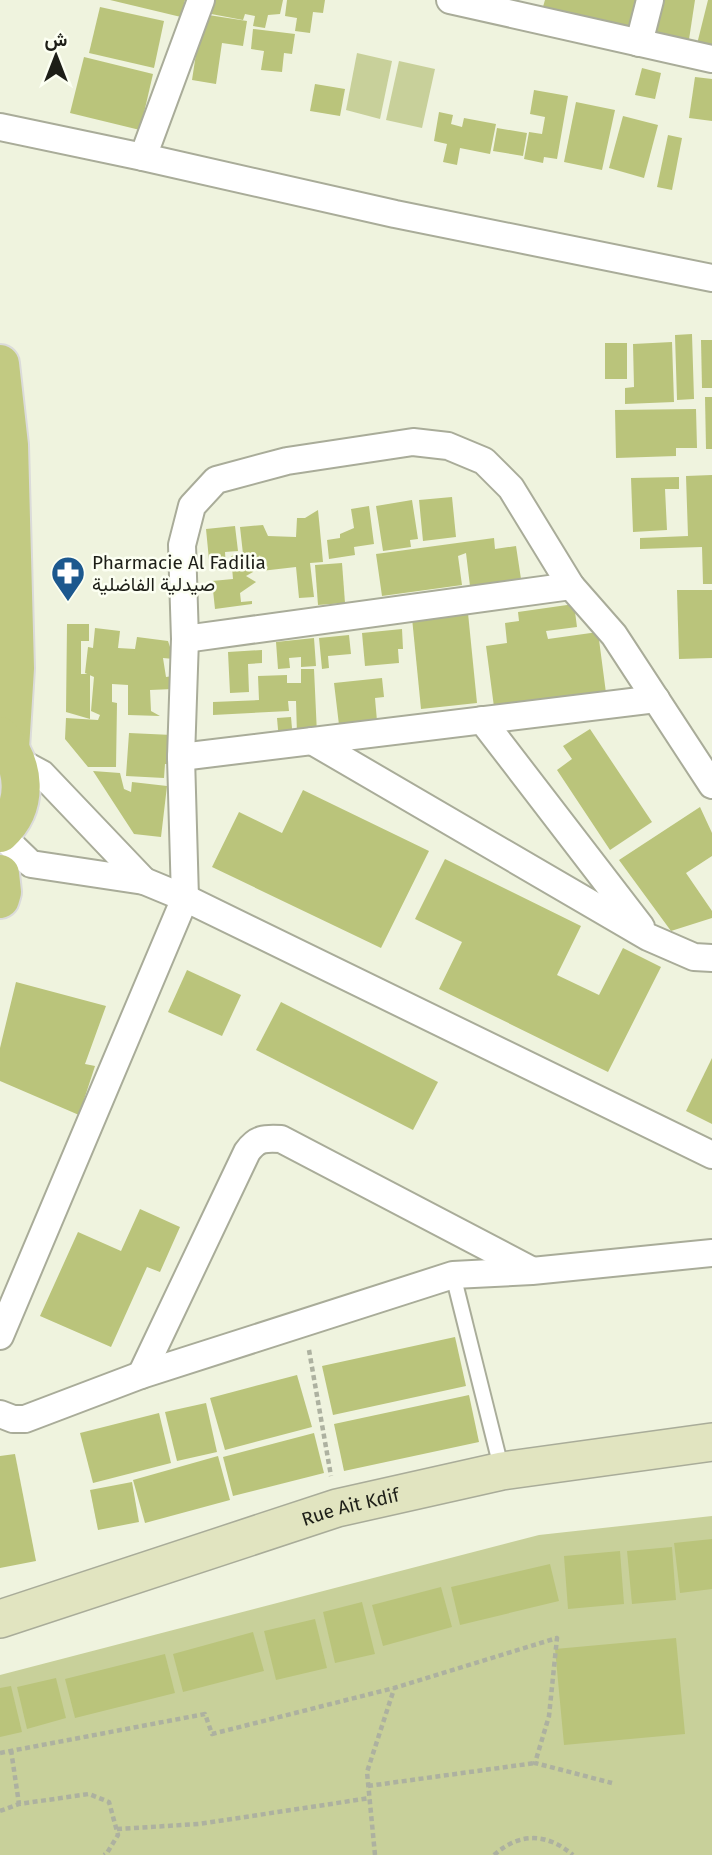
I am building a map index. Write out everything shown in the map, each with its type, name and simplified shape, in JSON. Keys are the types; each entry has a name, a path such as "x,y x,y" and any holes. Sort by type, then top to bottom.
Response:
{"main road":[{"path":"0,364 9,445 15,654 9,748 21,780 19,802 0,834"},
{"path":"0,874 0,899"}],"street":[{"path":"143,158 201,0"},
{"path":"450,0 712,59"},
{"path":"639,43 650,0"},
{"path":"0,128 712,278"},
{"path":"0,1336 186,898 181,757 185,639 182,545 192,506 216,480 287,461 413,442 448,446 484,461 511,488 571,586 614,635 712,785"},
{"path":"185,639 571,586"},
{"path":"181,757 656,699"},
{"path":"482,720 648,937"},
{"path":"312,741 648,937 694,957 712,958"},
{"path":"9,748 42,774 144,881"},
{"path":"0,834 31,864 144,881 186,898 712,1155"},
{"path":"141,1375 247,1152 254,1143 265,1138 281,1139 532,1271"},
{"path":"0,1414 13,1419 25,1419 141,1375 453,1275 532,1271 712,1253"},
{"name":"Rue Ait Kdif","path":"0,1619 337,1508 502,1471 712,1442"}],"lane":[{"path":"453,1275 502,1471"}],"path":[{"path":"304,1321 337,1508"},
{"path":"0,1752 205,1714 212,1734 394,1688 557,1638 550,1716 535,1763"},
{"path":"375,1855 367,1772 394,1688"},
{"path":"11,1750 19,1804"},
{"path":"368,1786 535,1763 612,1783"},
{"path":"0,1811 19,1804 89,1794 109,1802 118,1835 104,1855"},
{"path":"117,1829 199,1824 370,1798"},
{"path":"494,1855 510,1843 526,1837 544,1838 561,1845 573,1855"}],"green space":[{"path":"357,53 392,61 380,119 346,110"},
{"path":"399,61 435,69 422,128 386,120"},
{"path":"712,1516 712,1855 0,1855 0,1675 539,1535"}],"building":[{"path":"110,0 185,0 181,17"},
{"path":"208,0 283,0 280,14 268,15 265,28 253,26 255,16 245,14 243,20 206,13"},
{"path":"287,0 325,0 323,13 313,12 310,33 295,31 297,18 285,16"},
{"path":"545,0 638,0 630,32 542,10"},
{"path":"658,0 695,0 688,46 652,41"},
{"path":"708,0 712,0 712,48 697,44"},
{"path":"100,7 164,21 154,68 89,53"},
{"path":"202,14 247,21 243,46 222,43 216,84 192,80"},
{"path":"253,29 295,34 292,54 284,53 282,72 261,70 264,51 251,49"},
{"path":"84,57 153,74 140,130 70,113"},
{"path":"642,68 661,73 655,99 635,95"},
{"path":"695,77 712,79 712,121 689,118"},
{"path":"315,84 345,89 340,116 310,111"},
{"path":"534,90 568,96 557,159 544,157 543,163 524,159 529,132 542,134 545,117 530,114"},
{"path":"576,102 615,110 602,170 564,162"},
{"path":"439,112 453,115 451,124 462,127 464,118 496,124 490,154 460,148 457,165 443,162 447,144 434,141"},
{"path":"623,116 658,125 644,178 609,168"},
{"path":"497,128 527,133 523,156 493,151"},
{"path":"668,135 682,138 672,190 657,187"},
{"path":"692,334 694,399 677,400 675,335"},
{"path":"701,340 712,340 712,388 702,388"},
{"path":"672,342 674,402 625,404 625,388 634,387 633,344"},
{"path":"605,343 627,343 627,379 605,379"},
{"path":"705,397 712,397 712,449 706,449"},
{"path":"696,409 697,448 676,448 676,456 616,458 615,410"},
{"path":"712,475 712,584 703,584 702,547 640,549 640,538 688,536 686,476"},
{"path":"679,477 679,489 665,489 667,530 633,532 631,478"},
{"path":"452,497 456,537 423,541 419,500"},
{"path":"412,500 418,539 410,540 411,547 383,551 376,506"},
{"path":"369,506 374,544 354,547 355,555 329,559 327,540 340,538 340,534 354,528 351,509"},
{"path":"318,510 323,562 310,563 314,597 299,598 296,567 261,571 260,555 253,572 246,576 256,582 240,593 241,602 252,601 252,604 215,609 212,581 233,579 231,556 243,554 240,527 263,525 268,536 296,537 297,518 305,518"},
{"path":"235,526 238,551 225,552 226,568 210,570 206,529"},
{"path":"494,538 495,549 516,546 521,579 470,586 466,553 458,556 462,585 382,596 376,554"},
{"path":"342,563 345,603 318,605 315,565"},
{"path":"677,590 712,590 712,658 679,659"},
{"path":"574,604 577,627 546,631 548,639 598,632 606,693 494,707 486,646 507,643 505,623 519,621 518,612"},
{"path":"468,613 477,703 421,709 412,618"},
{"path":"67,624 89,624 89,641 81,641 81,674 90,674 90,719 66,712"},
{"path":"95,628 120,631 118,648 135,649 137,637 168,641 174,659 163,658 166,677 173,676 173,689 150,690 151,711 160,716 128,715 128,685 112,684 112,702 117,703 116,767 88,767 65,739 66,718 98,720 100,715 91,711 94,677 85,673 88,647 93,648"},
{"path":"402,629 403,649 398,649 399,663 365,666 362,633"},
{"path":"349,635 351,654 328,656 329,668 322,669 319,638"},
{"path":"314,638 316,666 301,667 301,657 289,658 290,668 278,669 276,642"},
{"path":"262,650 262,663 248,664 249,692 230,693 228,652"},
{"path":"301,669 314,669 317,734 297,735 296,701 288,701 289,711 213,715 213,702 259,700 258,676 287,675 287,683 301,683"},
{"path":"382,678 384,697 375,698 377,721 339,725 334,683"},
{"path":"291,717 293,740 279,741 277,718"},
{"path":"590,729 652,822 610,850 557,770 572,759 563,746"},
{"path":"129,733 172,735 171,764 165,764 164,778 126,776"},
{"path":"93,771 120,773 124,789 131,792 132,782 167,786 161,837 134,834"},
{"path":"303,790 429,851 381,948 212,867 239,812 282,833"},
{"path":"700,807 712,833 712,856 686,873 712,911 712,918 671,931 619,860"},
{"path":"445,859 581,926 557,975 599,995 623,948 661,967 608,1072 439,989 462,942 415,919"},
{"path":"187,970 241,995 222,1036 168,1012"},
{"path":"16,982 106,1006 85,1064 95,1066 79,1115 0,1081 0,1048"},
{"path":"281,1002 438,1082 413,1130 256,1050"},
{"path":"712,1058 712,1124 686,1111"},
{"path":"140,1209 180,1227 160,1272 147,1267 111,1347 40,1316 78,1232 121,1251"},
{"path":"455,1337 466,1386 333,1415 322,1366"},
{"path":"297,1375 312,1427 225,1450 210,1398"},
{"path":"469,1395 479,1442 344,1471 334,1424"},
{"path":"206,1403 217,1452 177,1461 165,1412"},
{"path":"159,1413 171,1463 93,1483 80,1433"},
{"path":"314,1433 324,1473 233,1496 223,1457"},
{"path":"15,1454 36,1561 0,1568 0,1456"},
{"path":"218,1456 230,1500 145,1523 133,1480"},
{"path":"132,1482 139,1522 98,1530 90,1490"},
{"path":"712,1539 712,1589 680,1593 674,1543"},
{"path":"672,1547 676,1600 632,1604 627,1551"},
{"path":"620,1551 624,1604 568,1609 564,1556"},
{"path":"550,1564 559,1601 460,1625 451,1587"},
{"path":"441,1587 452,1627 383,1646 372,1605"},
{"path":"362,1602 375,1654 335,1663 323,1612"},
{"path":"315,1619 327,1668 276,1680 264,1631"},
{"path":"253,1632 264,1671 183,1692 173,1654"},
{"path":"676,1638 685,1734 564,1745 555,1649"},
{"path":"165,1654 175,1693 75,1718 65,1679"},
{"path":"56,1678 66,1718 27,1729 17,1687"},
{"path":"11,1686 22,1732 0,1737 0,1688"}],"place":[{"name":"Pharmacie Al Fadilia صيدلية الفاضلية","path":"68,603"}]}
